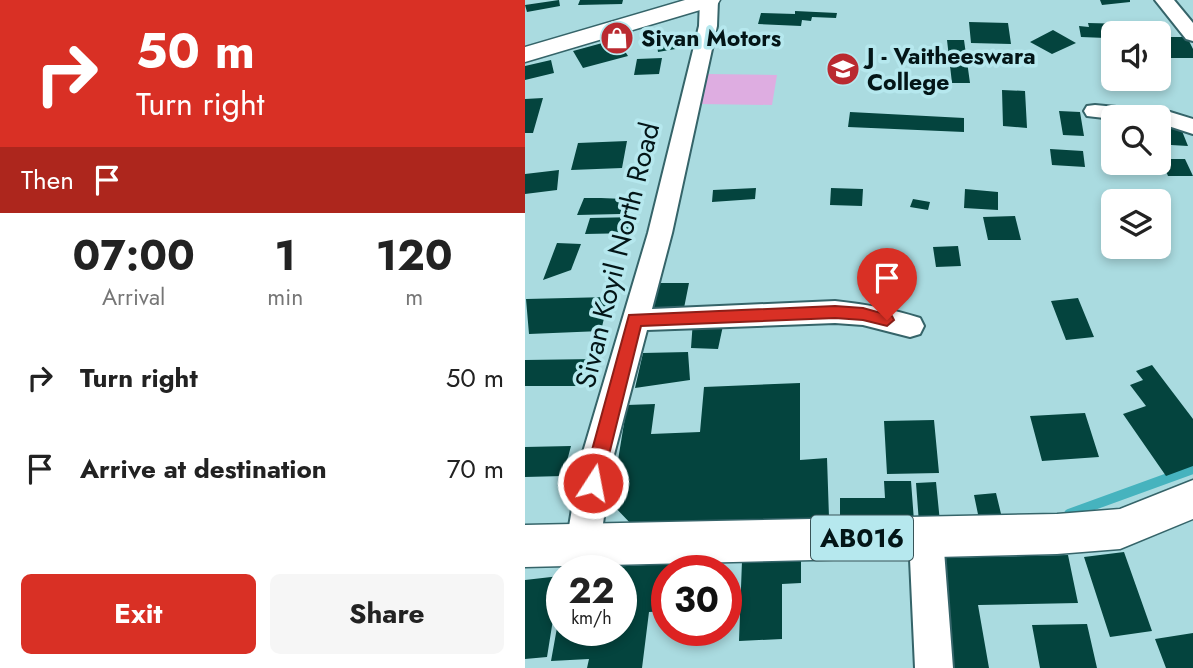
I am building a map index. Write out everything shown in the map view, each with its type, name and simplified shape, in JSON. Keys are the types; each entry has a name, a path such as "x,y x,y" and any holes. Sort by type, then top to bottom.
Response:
{"main road":[{"path":"525,55 709,0"},
{"name":"AB016","path":"525,546 584,534 926,537 1020,536 1120,529 1193,499"}],"street":[{"name":"Sivan Koyil North Road","path":"584,534 596,463 660,233 708,26 709,0"},
{"path":"1164,0 1193,35"},
{"path":"1095,111 1170,118 1193,127"},
{"path":"635,320 835,312 863,314 910,326"},
{"path":"926,537 934,668"}],"shaded area":[{"path":"708,74 777,75 772,105 700,104"}],"building":[{"path":"559,0 560,6 527,12 525,5"},
{"path":"580,0 623,0 622,4 578,5"},
{"path":"1100,0 1130,0 1130,2 1102,5"},
{"path":"795,11 837,13 836,18 812,17 811,21 802,20 801,26 758,24 761,13 795,14"},
{"path":"969,22 1008,23 1011,44 971,43"},
{"path":"1088,23 1101,23 1101,38 1081,37 1079,26 1089,27"},
{"path":"1053,30 1076,43 1052,54 1030,42"},
{"path":"1171,37 1187,37 1193,49 1193,58 1171,58"},
{"path":"617,39 628,56 583,68 573,51"},
{"path":"947,40 964,40 970,83 952,83"},
{"path":"685,41 687,47 658,52 657,45"},
{"path":"662,58 659,74 634,75 637,59"},
{"path":"551,60 554,73 525,80 525,66"},
{"path":"1002,90 1025,91 1027,128 1003,126"},
{"path":"543,98 533,133 525,133 525,99"},
{"path":"1059,111 1080,112 1084,136 1063,135"},
{"path":"850,112 964,118 964,132 848,127"},
{"path":"1171,121 1178,121 1188,146 1171,145"},
{"path":"627,141 622,168 571,170 578,143"},
{"path":"1050,149 1083,151 1085,167 1052,165"},
{"path":"1171,159 1185,159 1193,176 1168,176 1171,175"},
{"path":"559,170 557,190 525,194 525,174"},
{"path":"756,188 755,199 712,202 713,190"},
{"path":"831,188 863,189 862,206 830,205"},
{"path":"965,189 998,192 998,210 964,208"},
{"path":"584,198 624,199 620,214 577,215"},
{"path":"913,199 930,202 928,210 910,207"},
{"path":"1015,216 1021,240 988,240 983,217"},
{"path":"638,217 634,233 585,234 590,218"},
{"path":"557,243 581,244 571,270 543,280"},
{"path":"958,246 961,266 936,267 933,247"},
{"path":"654,283 689,283 684,308 648,308"},
{"path":"609,297 601,331 529,334 526,299"},
{"path":"1078,298 1094,337 1066,340 1051,301"},
{"path":"693,320 724,321 718,349 691,348"},
{"path":"688,352 690,380 635,388 643,353"},
{"path":"595,359 588,386 525,386 525,360"},
{"path":"1152,365 1193,419 1193,466 1166,476 1123,414 1146,406 1130,385 1143,380 1136,371"},
{"path":"800,383 800,460 827,458 829,517 634,527 611,503 627,405 655,404 651,434 700,432 704,387"},
{"path":"1085,413 1099,457 1042,461 1030,416"},
{"path":"934,420 939,473 887,474 884,421"},
{"path":"571,446 563,476 525,477 525,447"},
{"path":"884,481 911,481 914,521 840,522 840,498 885,498"},
{"path":"936,482 940,522 919,523 916,483"},
{"path":"996,493 1002,518 979,519 974,495"},
{"path":"1124,552 1152,631 1110,637 1084,557"},
{"path":"1068,555 1078,603 978,605 989,668 947,668 936,558"},
{"path":"801,558 801,583 782,584 782,639 742,641 742,561"},
{"path":"637,565 651,565 651,612 642,668 587,668 589,659 551,661 554,646 637,646"},
{"path":"546,578 547,657 525,659 525,580"},
{"path":"1087,624 1097,668 1040,668 1032,625"},
{"path":"1193,633 1193,668 1166,668 1155,639"}],"waterway":[{"path":"1069,514 1193,469"}],"place":[{"name":"Sivan Motors","path":"617,38"},
{"name":"J - Vaitheeswara College","path":"843,69"}],"route":[{"path":"593,483 635,320 835,312 863,314 887,320"}]}
